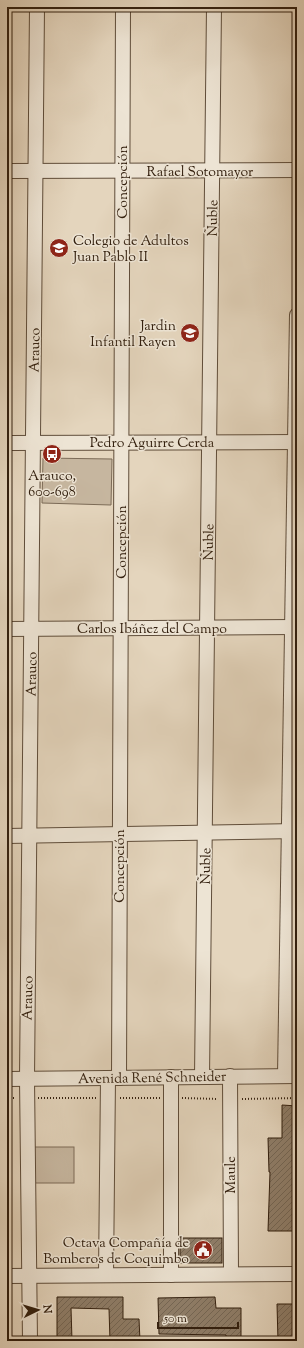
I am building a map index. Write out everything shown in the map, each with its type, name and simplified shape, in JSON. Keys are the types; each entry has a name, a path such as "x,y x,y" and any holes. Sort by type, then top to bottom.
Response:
{"street":[{"name":"Arauco","path":"30,1341 27,1079 37,7"},
{"name":"Concepción","path":"106,1275 108,1098 113,1078 120,834 122,7"},
{"name":"Ñuble","path":"202,1077 214,7"},
{"name":"Rafael Sotomayor","path":"7,171 297,170"},
{"path":"291,1076 297,315"},
{"name":"Pedro Aguirre Cerda","path":"7,443 296,442"},
{"name":"Carlos Ibáñez del Campo","path":"7,629 295,627"},
{"path":"7,836 293,831"},
{"name":"Maule","path":"230,1076 231,1274"},
{"name":"Avenida René Schneider","path":"7,1079 291,1076"},
{"path":"171,1077 172,1275"},
{"path":"7,1276 297,1274"}],"path":[{"path":"7,1098 297,1098"}],"shaded area":[{"path":"43,458 112,459 111,505 42,503"},
{"path":"34,1147 74,1147 74,1183 34,1183"}],"building":[{"path":"282,1105 297,1106 297,1231 268,1231 270,1172 268,1138 282,1138"},
{"name":"Octava Compañía de Bomberos de Coquimbo","path":"180,1238 222,1238 222,1263 180,1263"},
{"path":"57,1297 123,1297 123,1319 139,1319 140,1341 110,1341 109,1309 71,1308 72,1341 57,1341"},
{"path":"215,1297 216,1308 241,1308 241,1341 226,1341 226,1335 159,1334 158,1298"},
{"path":"277,1304 297,1304 297,1341 278,1341"}],"place":[{"name":"Colegio de Adultos Juan Pablo II","path":"59,248"},
{"name":"Jardin Infantil Rayen","path":"190,333"},
{"name":"Arauco, 600-698","path":"52,454"},
{"name":"Octava Compañía de Bomberos de Coquimbo","path":"203,1250"}]}
